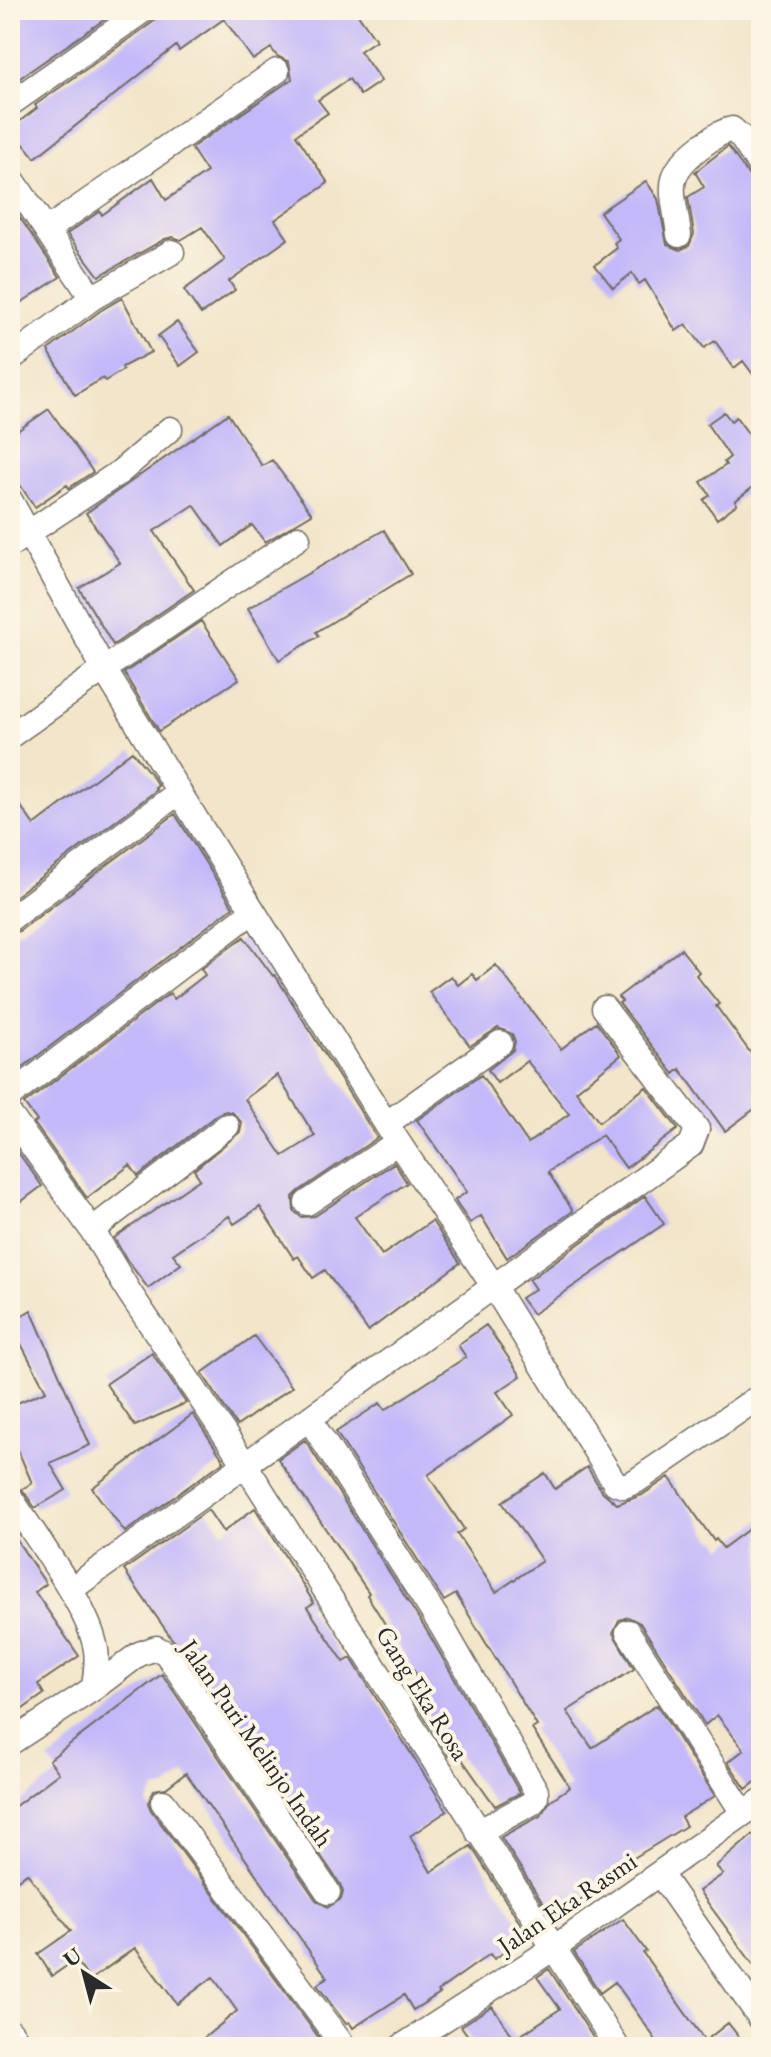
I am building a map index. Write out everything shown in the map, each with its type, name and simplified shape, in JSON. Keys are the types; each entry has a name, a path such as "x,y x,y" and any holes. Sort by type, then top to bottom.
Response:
{"street":[{"path":"10,104 144,10"},
{"path":"48,229 277,71"},
{"path":"679,235 673,184 682,160 723,131 732,129 761,167"},
{"path":"10,176 92,298"},
{"path":"10,359 92,298 172,252"},
{"path":"18,539 136,461 170,429"},
{"path":"10,500 18,539 104,669 392,1133 494,1287 615,1483 624,1486 636,1481 753,1401 761,1399"},
{"path":"10,736 298,538"},
{"path":"10,919 179,792"},
{"path":"10,1096 253,911"},
{"path":"70,1590 691,1145 697,1129 604,1008"},
{"path":"307,1203 500,1043"},
{"name":"Gang Eka Rosa","path":"10,1115 92,1230 129,1292 246,1466 617,2047"},
{"path":"92,1230 227,1126"},
{"path":"310,1420 443,1628 536,1791 532,1803 478,1832"},
{"path":"10,1497 70,1590 93,1637 97,1662 94,1688 10,1743"},
{"path":"628,1632 752,1807"},
{"name":"Jalan Puri Melinjo Indah","path":"94,1688 139,1654 156,1648 166,1653 328,1892"},
{"path":"163,1802 344,2047"},
{"name":"Jalan Eka Rasmi","path":"401,2047 554,1948 752,1807"},
{"path":"660,1874 761,2019"},
{"path":"10,2031 22,2047"}],"building":[{"path":"10,10 118,10 17,80 10,70"},
{"path":"159,10 355,10 376,40 360,51 381,81 360,95 349,79 318,100 328,113 296,135 328,183 275,220 288,239 229,281 235,290 201,314 184,290 225,260 202,227 181,240 173,237 165,239 99,276 67,234 100,211 102,215 153,178 166,200 207,172 191,148 292,79 289,62 277,56 271,48 253,60 224,19 179,51 176,46 35,158 11,128 37,108 35,105 153,22"},
{"path":"728,146 749,176 761,182 761,385 743,361 734,368 715,341 704,348 686,324 676,331 645,280 639,284 632,273 613,288 595,265 617,248 614,243 619,239 600,212 646,181 658,199 667,244 680,250 689,246 694,234 688,197 704,187 695,172"},
{"path":"10,203 60,277 10,310"},
{"path":"122,298 151,352 122,367 123,370 105,381 103,378 75,395 48,350"},
{"path":"177,322 199,352 180,366 158,336"},
{"path":"49,409 93,472 35,507 10,470 10,436"},
{"path":"724,412 731,421 736,417 761,451 761,481 717,519 704,500 710,495 701,482 726,465 724,462 730,457 707,424"},
{"path":"228,414 262,466 272,460 312,514 265,542 252,525 223,546 194,505 154,531 194,590 113,645 79,588 120,563 86,513"},
{"path":"384,530 411,574 316,632 319,636 279,660 248,608"},
{"path":"201,621 239,679 159,731 124,673"},
{"path":"132,751 152,776 157,790 10,900 10,791 34,825"},
{"path":"175,814 233,907 10,1077 10,934 19,931"},
{"path":"244,937 275,975 377,1138 299,1191 293,1197 294,1211 301,1217 315,1216 394,1163 407,1183 355,1217 382,1255 432,1221 460,1263 368,1331 325,1270 313,1278 298,1256 294,1259 260,1207 234,1224 229,1216 173,1254 181,1264 148,1288 127,1260 114,1238 200,1179 194,1170 240,1132 242,1123 233,1113 226,1111 218,1114 138,1176 130,1165 87,1198 24,1104 170,993 174,999 205,975 201,969","holes":["277,1075 315,1136 283,1156 245,1099"]},
{"path":"681,949 699,972 696,975 719,1004 716,1006 758,1063 753,1067 761,1078 761,1104 725,1131 680,1069 674,1074 619,1003 622,1001 618,997"},
{"path":"496,965 561,1049 596,1022 621,1055 576,1091 599,1122 646,1087 678,1129 626,1168 602,1135 548,1172 573,1211 507,1258 481,1216 470,1223 457,1204 455,1200 467,1192 417,1120 481,1075 528,1143 569,1114 527,1061 497,1083 488,1070 513,1050 515,1041 512,1034 498,1028 470,1046 429,992 451,976 458,985 472,974 477,980"},
{"path":"10,1141 42,1186 10,1210"},
{"path":"645,1196 664,1224 533,1314 521,1298 535,1289 529,1280"},
{"path":"31,1310 90,1445 50,1463 66,1490 35,1508 22,1489 32,1483 10,1432 10,1406 46,1391 10,1323"},
{"path":"486,1325 521,1376 497,1392 513,1415 428,1475 464,1529 457,1534 496,1592 542,1561 502,1502 545,1473 555,1489 587,1467 602,1491 617,1504 642,1495 669,1477 714,1541 716,1539 723,1548 761,1520 761,1778 746,1789 728,1762 744,1750 717,1715 705,1725 640,1623 628,1617 619,1620 613,1633 634,1669 567,1711 592,1748 657,1705 715,1796 681,1817 686,1826 619,1867 623,1873 551,1916 501,1837 540,1816 551,1800 570,1787 532,1729 537,1726 456,1594 444,1601 336,1432 380,1403 385,1410 466,1357 458,1345"},
{"path":"254,1336 292,1387 237,1426 202,1373"},
{"path":"152,1353 186,1403 135,1426 106,1384"},
{"path":"193,1414 224,1461 125,1532 92,1488"},
{"path":"305,1440 430,1636 520,1793 495,1806 456,1751 449,1756 411,1696 424,1687 367,1595 369,1593 278,1459"},
{"path":"255,1508 314,1603 307,1607 344,1662 351,1658 447,1811 410,1836 431,1872 471,1846 528,1936 494,1959 490,1954 413,2010 404,1995 353,2028 349,2022 346,2024 317,1985 327,1977 186,1773 166,1788 154,1790 148,1803 151,1810 322,2042 315,2047 193,2047 237,2011 213,1977 177,2004 135,1948 90,1980 75,1960 52,1976 38,1954 71,1931 27,1873 10,1886 10,1810 59,1773 49,1760 162,1674 316,1900 328,1907 341,1899 343,1892 340,1884 124,1570 208,1510 223,1532"},
{"path":"10,1530 46,1584 35,1592 79,1656 38,1684 44,1694 10,1718"},
{"path":"761,1828 761,1975 699,1891 723,1874 716,1866"},
{"path":"623,1919 705,2041 728,2023 747,2047 661,2047 615,1982 600,1993 574,1952"},
{"path":"549,1969 599,2047 476,2047 461,2026 492,2006 515,2039 560,2009 537,1977"}]}
